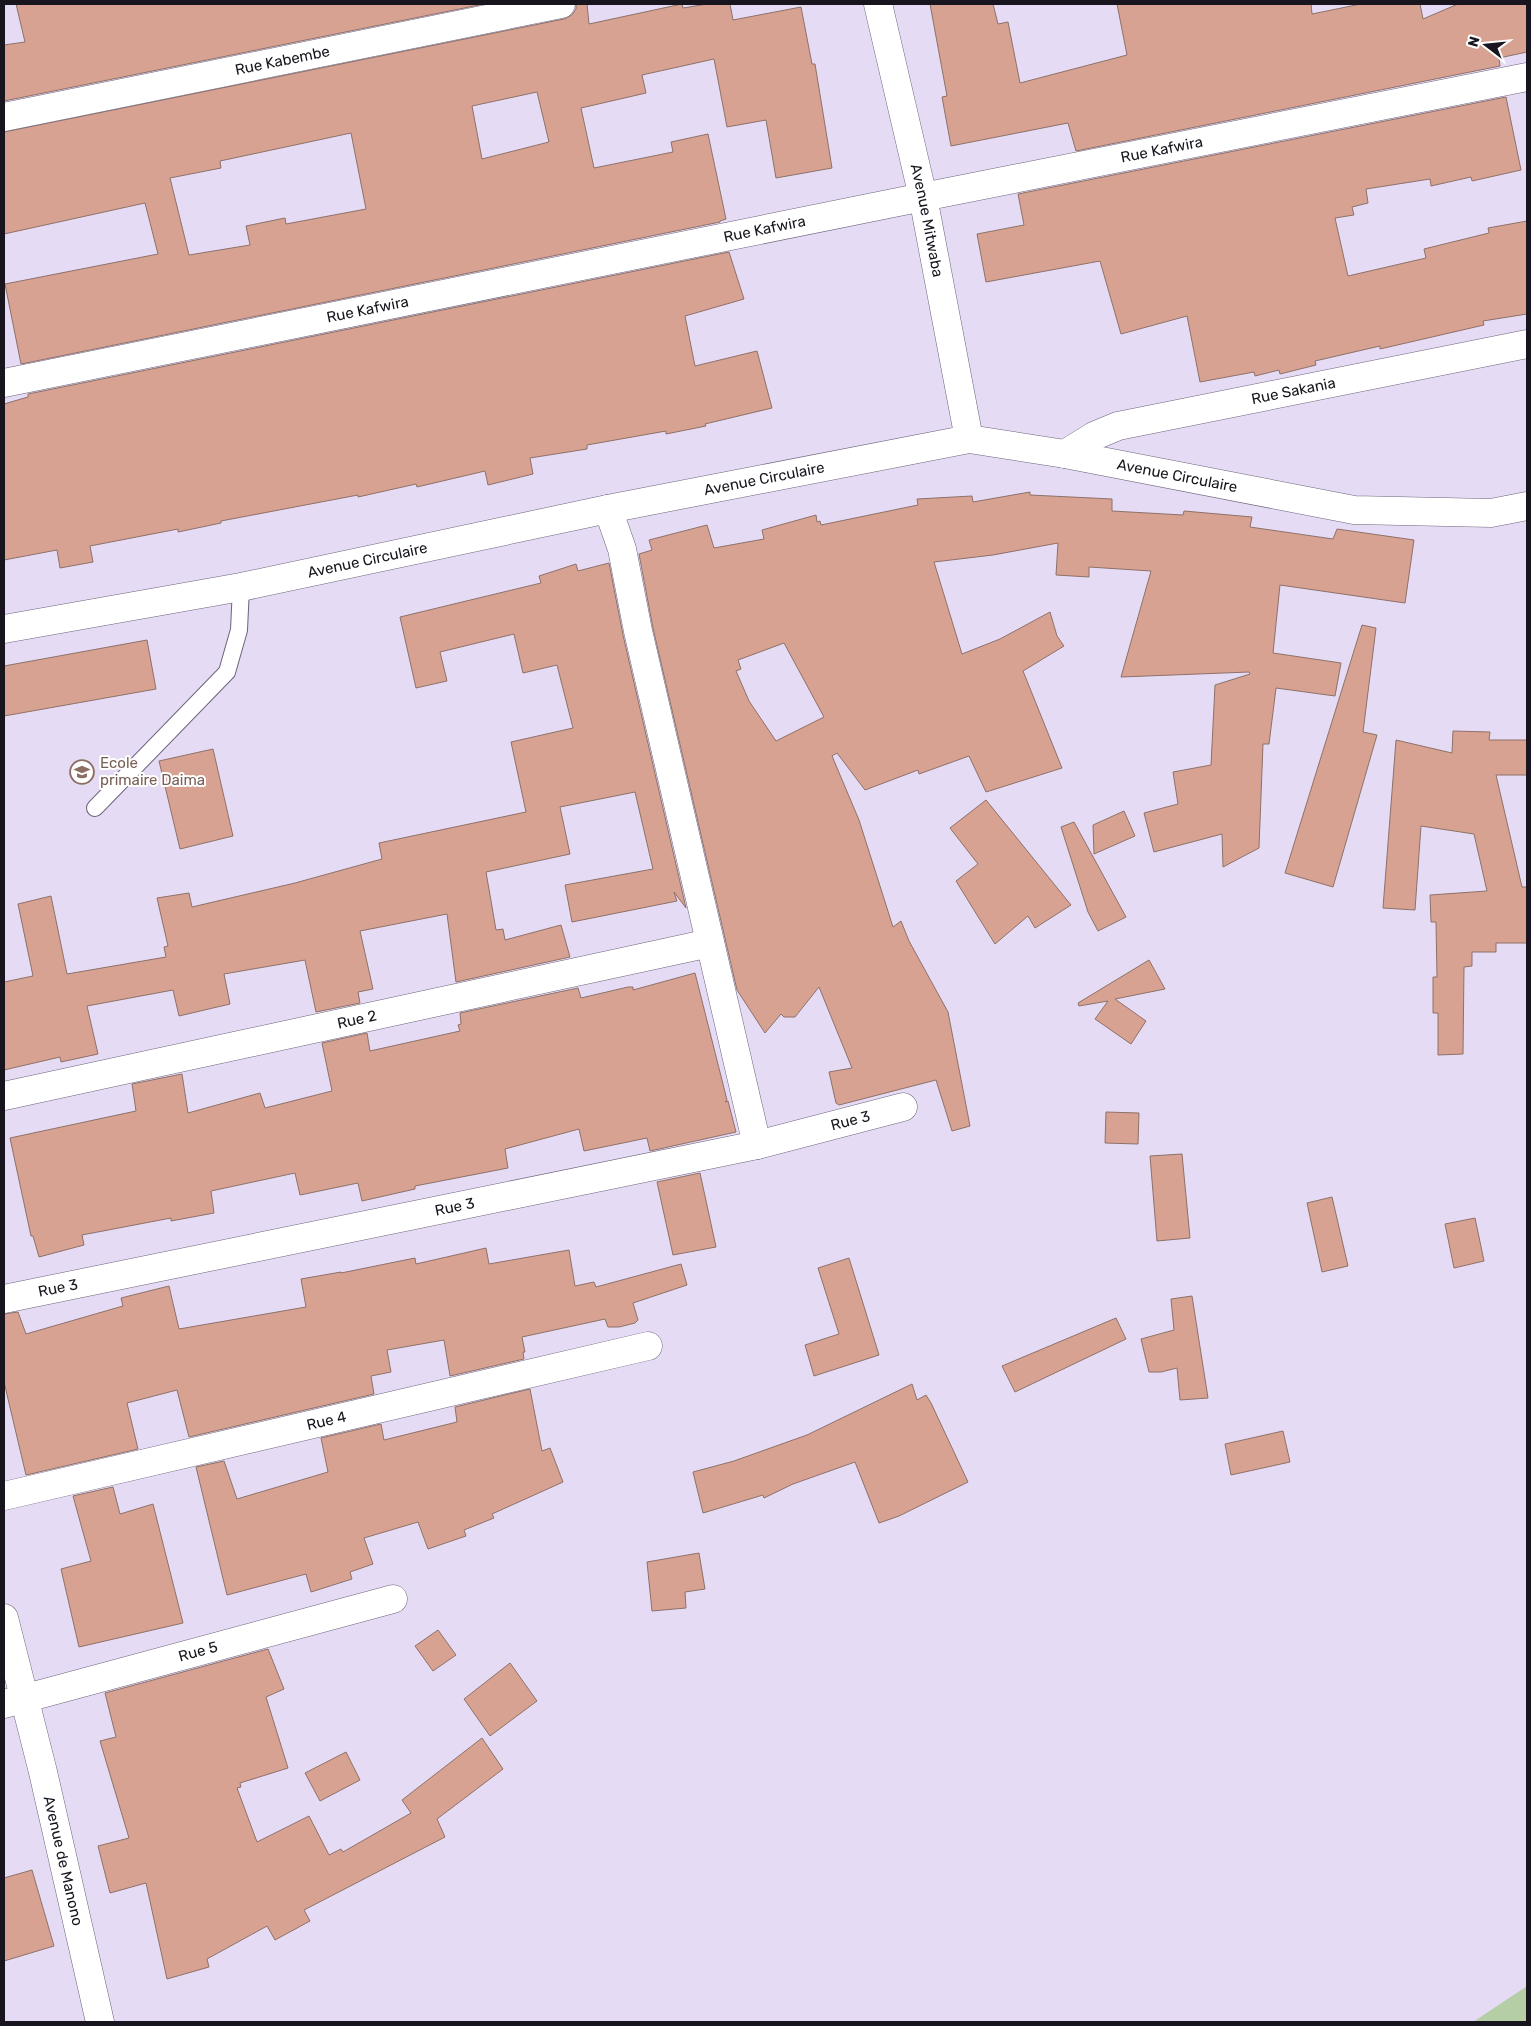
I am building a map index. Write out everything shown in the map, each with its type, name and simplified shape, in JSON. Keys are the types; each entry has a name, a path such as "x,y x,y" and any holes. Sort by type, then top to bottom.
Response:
{"street":[{"name":"Rue Kabembe","path":"4,117 562,4"},
{"name":"Avenue Mitwaba","path":"878,4 923,196 969,439"},
{"name":"Rue Kafwira","path":"4,383 923,196 1527,77"},
{"name":"Rue Sakania","path":"1066,454 1094,436 1118,426 1527,344"},
{"name":"Avenue Circulaire","path":"4,629 241,588 608,509 969,439 1066,454 1354,510 1491,513 1527,506"},
{"path":"608,509 622,548 638,631 757,1146"},
{"name":"Rue 2","path":"4,1096 710,944"},
{"name":"Rue 3","path":"4,1299 757,1146 903,1107"},
{"name":"Rue 4","path":"4,1496 648,1346"},
{"name":"Rue 5","path":"14,1702 393,1599"},
{"name":"Avenue de Manono","path":"4,1618 14,1702 100,2022"}],"lane":[{"path":"95,808 227,672 239,630 241,588"}],"green space":[{"path":"1527,1986 1527,2022 1473,2022"}],"building":[{"path":"16,4 484,4 4,101 4,45 25,42"},
{"path":"576,4 587,4 589,24 682,4 683,8 707,4 730,4 733,20 801,7 812,64 815,64 832,168 776,178 766,120 727,127 714,59 642,75 646,93 581,108 594,168 673,152 671,142 708,134 726,219 720,222 21,364 5,284 158,254 145,203 4,234 4,132 564,19 572,15 576,9","holes":["537,92 549,142 482,159 472,106","351,133 366,209 286,224 285,218 246,226 250,245 189,255 170,178 221,168 220,161"]},
{"path":"930,4 993,4 998,24 1008,22 1020,83 1127,55 1117,4 1311,4 1312,14 1361,4 1420,4 1423,19 1458,4 1527,4 1527,52 1499,58 1500,66 1076,151 1068,123 951,146 942,97 947,96"},
{"path":"1506,97 1521,170 1472,181 1471,177 1431,186 1430,179 1366,189 1368,203 1352,207 1354,215 1335,218 1348,276 1426,258 1424,249 1489,233 1488,228 1527,221 1527,314 1483,321 1484,325 1380,349 1380,346 1315,361 1316,365 1280,374 1279,370 1255,376 1254,372 1200,382 1187,316 1121,334 1100,261 986,282 977,234 1024,225 1018,194"},
{"path":"729,252 744,299 685,316 695,366 757,351 772,408 705,424 706,426 666,434 666,431 587,445 587,449 530,458 533,474 488,485 485,471 417,487 416,484 358,497 358,495 221,521 221,523 178,532 178,529 90,546 93,562 60,568 57,550 4,560 4,404 28,397 28,394"},
{"path":"1030,492 1030,495 1112,499 1112,511 1183,515 1184,511 1252,517 1250,527 1333,539 1337,529 1414,540 1405,603 1280,585 1273,653 1341,663 1335,696 1276,688 1269,744 1263,744 1259,848 1223,867 1222,834 1154,852 1144,813 1178,804 1173,772 1211,765 1215,685 1250,674 1249,672 1121,677 1151,571 1089,567 1089,577 1056,575 1058,543 993,555 934,562 962,654 1000,639 1050,612 1057,636 1064,646 1023,671 1062,768 986,792 969,756 919,774 918,770 865,790 837,753 832,756 859,820 893,927 901,921 909,941 948,1012 970,1126 952,1131 936,1080 839,1105 836,1103 829,1072 852,1068 819,987 795,1017 784,1017 781,1014 765,1033 737,990 653,628 639,554 652,550 649,540 707,525 714,548 764,539 762,530 816,515 817,522 820,521 821,525 918,505 917,499 972,496 973,502","holes":["784,643 824,717 776,741 749,701 736,671 741,669 738,660"]},
{"path":"609,563 623,635 686,908 674,892 677,901 572,922 565,885 653,869 635,792 560,807 570,854 486,872 496,930 503,929 505,940 561,925 570,957 456,982 447,914 360,931 373,989 358,992 360,1003 316,1012 305,960 224,974 230,1004 179,1016 173,990 87,1006 98,1054 61,1062 60,1057 4,1070 4,982 33,976 18,904 51,896 67,974 166,957 164,947 168,946 157,898 189,893 192,907 295,883 382,859 379,843 526,812 511,742 573,728 557,665 523,673 514,634 440,652 447,681 416,688 400,617 541,583 539,576 576,564 578,571"},
{"path":"1362,625 1376,628 1363,732 1377,735 1333,887 1285,873"},
{"path":"147,640 156,689 4,716 4,666"},
{"path":"1453,731 1490,732 1489,740 1527,740 1527,775 1496,775 1522,887 1527,887 1527,943 1496,943 1496,952 1472,952 1472,966 1464,967 1463,1054 1438,1055 1438,1013 1433,1013 1433,977 1437,977 1436,922 1431,922 1430,895 1487,891 1474,834 1421,826 1415,910 1383,908 1396,740 1452,753"},
{"path":"213,749 233,836 180,849 159,761"},
{"path":"986,800 1071,905 1035,928 1028,916 995,944 956,881 978,864 950,828"},
{"path":"1124,811 1135,836 1094,854 1093,825"},
{"path":"1074,822 1126,917 1098,931 1088,912 1061,827"},
{"path":"1149,960 1165,989 1115,999 1146,1021 1131,1044 1095,1019 1108,1001 1079,1006 1078,1003"},
{"path":"695,973 727,1100 725,1102 728,1101 736,1132 650,1151 647,1138 584,1151 579,1129 505,1149 508,1168 415,1186 415,1189 362,1201 358,1183 300,1195 295,1173 211,1191 214,1213 171,1221 171,1218 82,1235 84,1245 39,1257 33,1236 31,1236 10,1138 136,1111 132,1084 182,1074 188,1113 260,1093 265,1108 332,1091 322,1043 367,1033 370,1051 460,1031 458,1025 461,1024 460,1013 578,988 581,998 628,987 633,987 633,990"},
{"path":"1106,1112 1139,1113 1138,1144 1105,1143"},
{"path":"1182,1154 1190,1238 1157,1241 1150,1156"},
{"path":"700,1173 716,1247 673,1255 657,1182"},
{"path":"1332,1197 1348,1266 1322,1272 1307,1203"},
{"path":"1475,1218 1484,1261 1454,1268 1445,1224"},
{"path":"486,1248 489,1264 569,1250 575,1286 594,1282 596,1287 681,1264 687,1285 633,1303 638,1320 635,1323 619,1327 608,1327 605,1319 522,1337 525,1352 523,1352 524,1359 450,1376 444,1340 387,1350 391,1372 371,1376 374,1394 189,1437 177,1390 127,1403 138,1449 26,1475 4,1382 4,1314 18,1312 26,1334 123,1306 121,1298 169,1286 179,1329 306,1307 301,1279 415,1258 416,1264"},
{"path":"849,1258 879,1355 814,1376 805,1345 839,1334 818,1268"},
{"path":"1192,1296 1208,1398 1180,1400 1177,1368 1161,1372 1149,1372 1141,1339 1174,1330 1171,1299"},
{"path":"1116,1318 1126,1339 1015,1392 1002,1366"},
{"path":"912,1384 917,1400 926,1395 931,1403 968,1482 899,1516 879,1523 855,1462 793,1484 764,1498 763,1495 703,1513 693,1472 734,1461 807,1435"},
{"path":"530,1389 542,1451 550,1448 563,1482 492,1514 494,1518 464,1530 466,1536 428,1549 418,1522 364,1538 373,1564 350,1572 352,1579 311,1592 306,1574 227,1595 196,1467 224,1461 237,1499 328,1472 321,1438 381,1424 384,1440 457,1422 455,1407"},
{"path":"1283,1431 1290,1462 1231,1475 1225,1444"},
{"path":"113,1487 120,1514 153,1504 183,1623 79,1647 61,1569 91,1561 73,1496"},
{"path":"699,1553 705,1589 685,1592 686,1608 652,1611 647,1562"},
{"path":"438,1630 456,1655 433,1671 415,1646"},
{"path":"268,1649 284,1689 266,1697 288,1768 240,1783 241,1787 237,1788 257,1842 309,1816 329,1855 341,1849 343,1852 411,1813 402,1800 482,1738 503,1769 437,1819 445,1837 304,1910 310,1921 275,1940 267,1926 207,1959 209,1967 167,1979 146,1883 110,1893 98,1846 129,1838 100,1741 116,1737 105,1693"},
{"path":"510,1663 537,1701 490,1736 464,1699"},
{"path":"346,1752 360,1780 320,1801 305,1773"},
{"path":"32,1870 54,1946 4,1961 4,1878"}],"place":[{"name":"Ecole primaire Daima","path":"82,772"}]}
